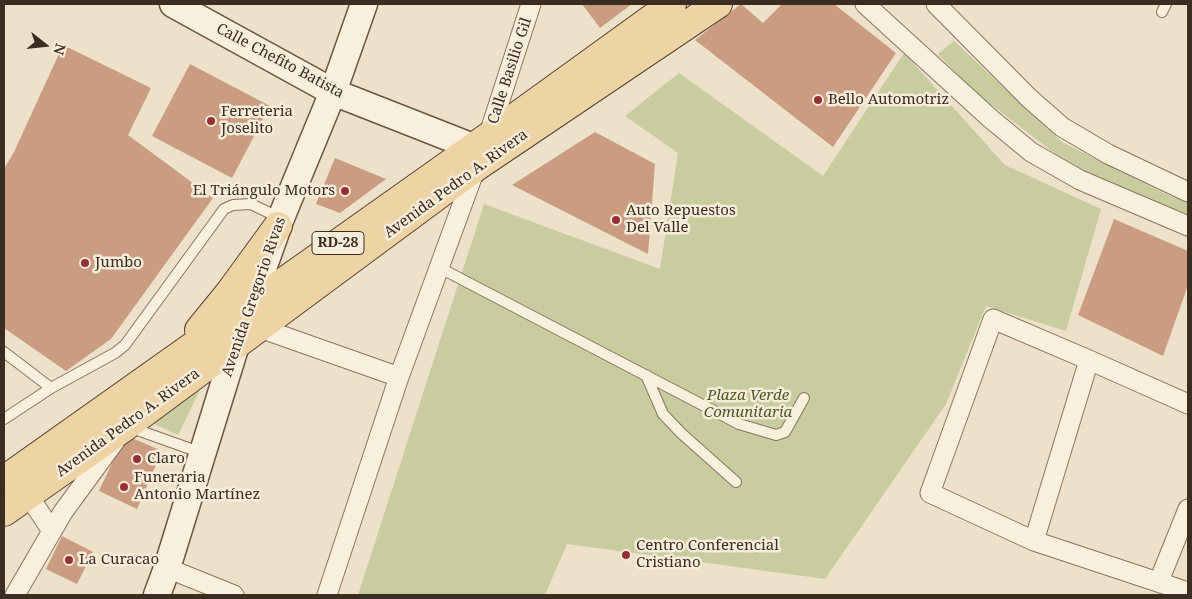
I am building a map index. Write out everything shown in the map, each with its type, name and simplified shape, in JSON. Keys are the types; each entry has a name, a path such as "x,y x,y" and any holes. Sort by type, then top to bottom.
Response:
{"main road":[{"name":"Calle Chefito Batista","path":"173,4 333,92 479,151"},
{"name":"Avenida Gregorio Rivas","path":"255,316 280,222 333,92 364,4"},
{"name":"Avenida Pedro A. Rivera","path":"4,480 179,356 255,316 479,151 672,4"},
{"name":"Avenida Pedro A. Rivera","path":"479,151 718,4"},
{"path":"179,356 230,292 280,222"},
{"name":"Avenida Pedro A. Rivera","path":"4,512 236,345 255,316"},
{"name":"Avenida Gregorio Rivas","path":"157,595 236,345"}],"street":[{"name":"Calle Basilio Gil","path":"327,595 399,377 440,268 531,4"},
{"path":"865,4 991,120 1031,152 1080,180 1188,226"},
{"path":"936,4 1029,98 1062,127 1108,154 1188,192"},
{"path":"255,316 399,377"},
{"path":"1188,404 993,319 930,493 1034,541 1188,592"},
{"path":"1034,541 1089,360"},
{"path":"14,595 63,512 126,426"},
{"path":"28,495 52,531"},
{"path":"1158,581 1188,509"},
{"path":"167,568 234,595"}],"lane":[{"path":"4,419 51,388 116,353 124,345 224,210 233,206 251,204 280,222"},
{"path":"440,268 740,424 776,435 785,432 804,398"},
{"path":"4,352 51,388"},
{"path":"646,375 663,414 681,433 736,482"},
{"path":"126,426 202,453"}],"green space":[{"path":"954,41 1062,142 1170,196 1188,202 1188,219 1066,162 975,92 938,54"},
{"name":"Plaza Verde Comunitaria","path":"904,53 1005,165 1101,209 1066,331 986,306 946,404 825,579 567,544 545,595 358,595 484,204 660,269 678,153 625,116 679,73 823,176"},
{"path":"200,390 178,435 148,421"}],"building":[{"path":"582,4 632,4 600,28"},
{"name":"Bello Automotriz","path":"741,4 763,23 782,4 834,4 896,53 833,147 695,40"},
{"name":"Jumbo","path":"63,45 151,88 128,135 213,198 111,339 66,371 4,328 4,169 14,152"},
{"name":"Ferreteria Joselito","path":"190,64 270,106 232,178 152,136"},
{"name":"Auto Repuestos Del Valle","path":"595,132 655,164 648,254 512,185"},
{"name":"El Triángulo Motors","path":"335,158 386,179 340,213 316,204"},
{"path":"1114,219 1188,251 1188,285 1163,356 1078,315"},
{"path":"125,435 162,451 137,509 99,491"},
{"name":"La Curacao","path":"62,536 93,552 77,584 46,569"}],"place":[{"name":"Bello Automotriz","path":"818,100"},
{"name":"Ferreteria Joselito","path":"211,121"},
{"name":"El Triángulo Motors","path":"345,191"},
{"name":"Auto Repuestos Del Valle","path":"616,220"},
{"name":"Jumbo","path":"85,263"},
{"name":"Claro","path":"137,459"},
{"name":"Funeraria Antonio Martínez","path":"124,487"},
{"name":"Centro Conferencial Cristiano","path":"626,555"},
{"name":"La Curacao","path":"69,560"}]}
